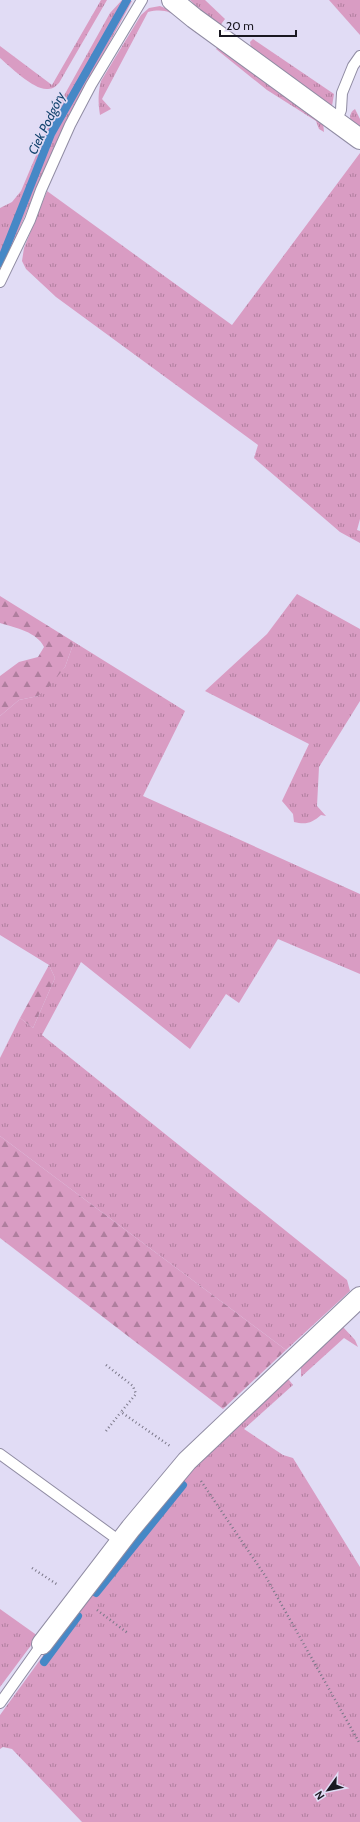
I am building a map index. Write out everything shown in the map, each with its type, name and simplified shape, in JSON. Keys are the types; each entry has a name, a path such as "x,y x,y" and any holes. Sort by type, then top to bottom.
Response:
{"street":[{"path":"172,0 194,18 360,139"},
{"path":"42,1644 70,1593 120,1542 169,1481 181,1456 360,1297"}],"lane":[{"path":"0,282 28,225 41,190 73,118 142,0"},
{"path":"336,122 342,110 342,93 353,66 360,56"},
{"path":"0,1454 120,1542"},
{"path":"0,1703 42,1644"}],"path":[{"path":"47,114 56,118"},
{"path":"106,1365 134,1386 136,1394 106,1431"},
{"path":"121,1412 181,1456 266,1577 360,1744"},
{"path":"32,1568 128,1634"}],"green space":[{"path":"101,0 107,0 59,83 54,87 43,89 36,86 22,77 0,58 0,46 52,85"},
{"path":"122,0 132,1 60,134 0,274 0,208 12,202 21,191 48,127 61,101 110,13"},
{"path":"190,0 205,0 225,19 219,27 212,23"},
{"path":"329,0 360,0 360,35"},
{"path":"160,6 170,10 196,29 196,33 175,15 169,12 148,12 102,99 111,109 100,115 99,90 101,81 141,15 149,8"},
{"path":"253,39 334,94 332,106 251,48 250,42"},
{"path":"218,47 323,122 324,132 319,129 316,121 267,90 216,49"},
{"path":"355,109 360,119 360,130 350,122 352,111"},
{"path":"360,153 360,519 357,530 360,531 360,543 340,532 254,458 258,445 56,297 26,269 22,261 24,248 47,191 232,325"},
{"path":"297,594 360,629 360,701 319,767 317,806 326,816 321,815 312,822 305,823 294,822 293,814 282,801 309,744 205,691 267,634"},
{"path":"0,596 74,642 65,667 50,686 38,696 19,700 0,716 0,676 19,662 38,657 44,647 41,642 31,634 0,623"},
{"path":"74,642 185,711 143,796 360,894 360,974 278,939 239,1003 226,994 190,1049 81,962 42,1035 347,1280 350,1291 286,1350 0,1136 0,1058 20,1018 33,1028 55,978 49,965 0,935 0,716 19,700 38,696 65,667"},
{"path":"49,965 55,978 33,1028 20,1018"},
{"path":"0,1136 286,1350 223,1409 0,1238"},
{"path":"343,1327 355,1340 358,1347 344,1338 301,1377 301,1361"},
{"path":"280,1380 289,1380 293,1385 244,1429 283,1455 293,1458 360,1567 360,1822 82,1822 12,1749 3,1747 0,1749 0,1715 77,1609 178,1483"},
{"path":"0,1609 38,1636 0,1687"}],"waterway":[{"name":"Ciek Podgóry","path":"0,263 51,134 127,0"},
{"path":"96,1593 183,1485"},
{"path":"44,1662 78,1616"}]}
